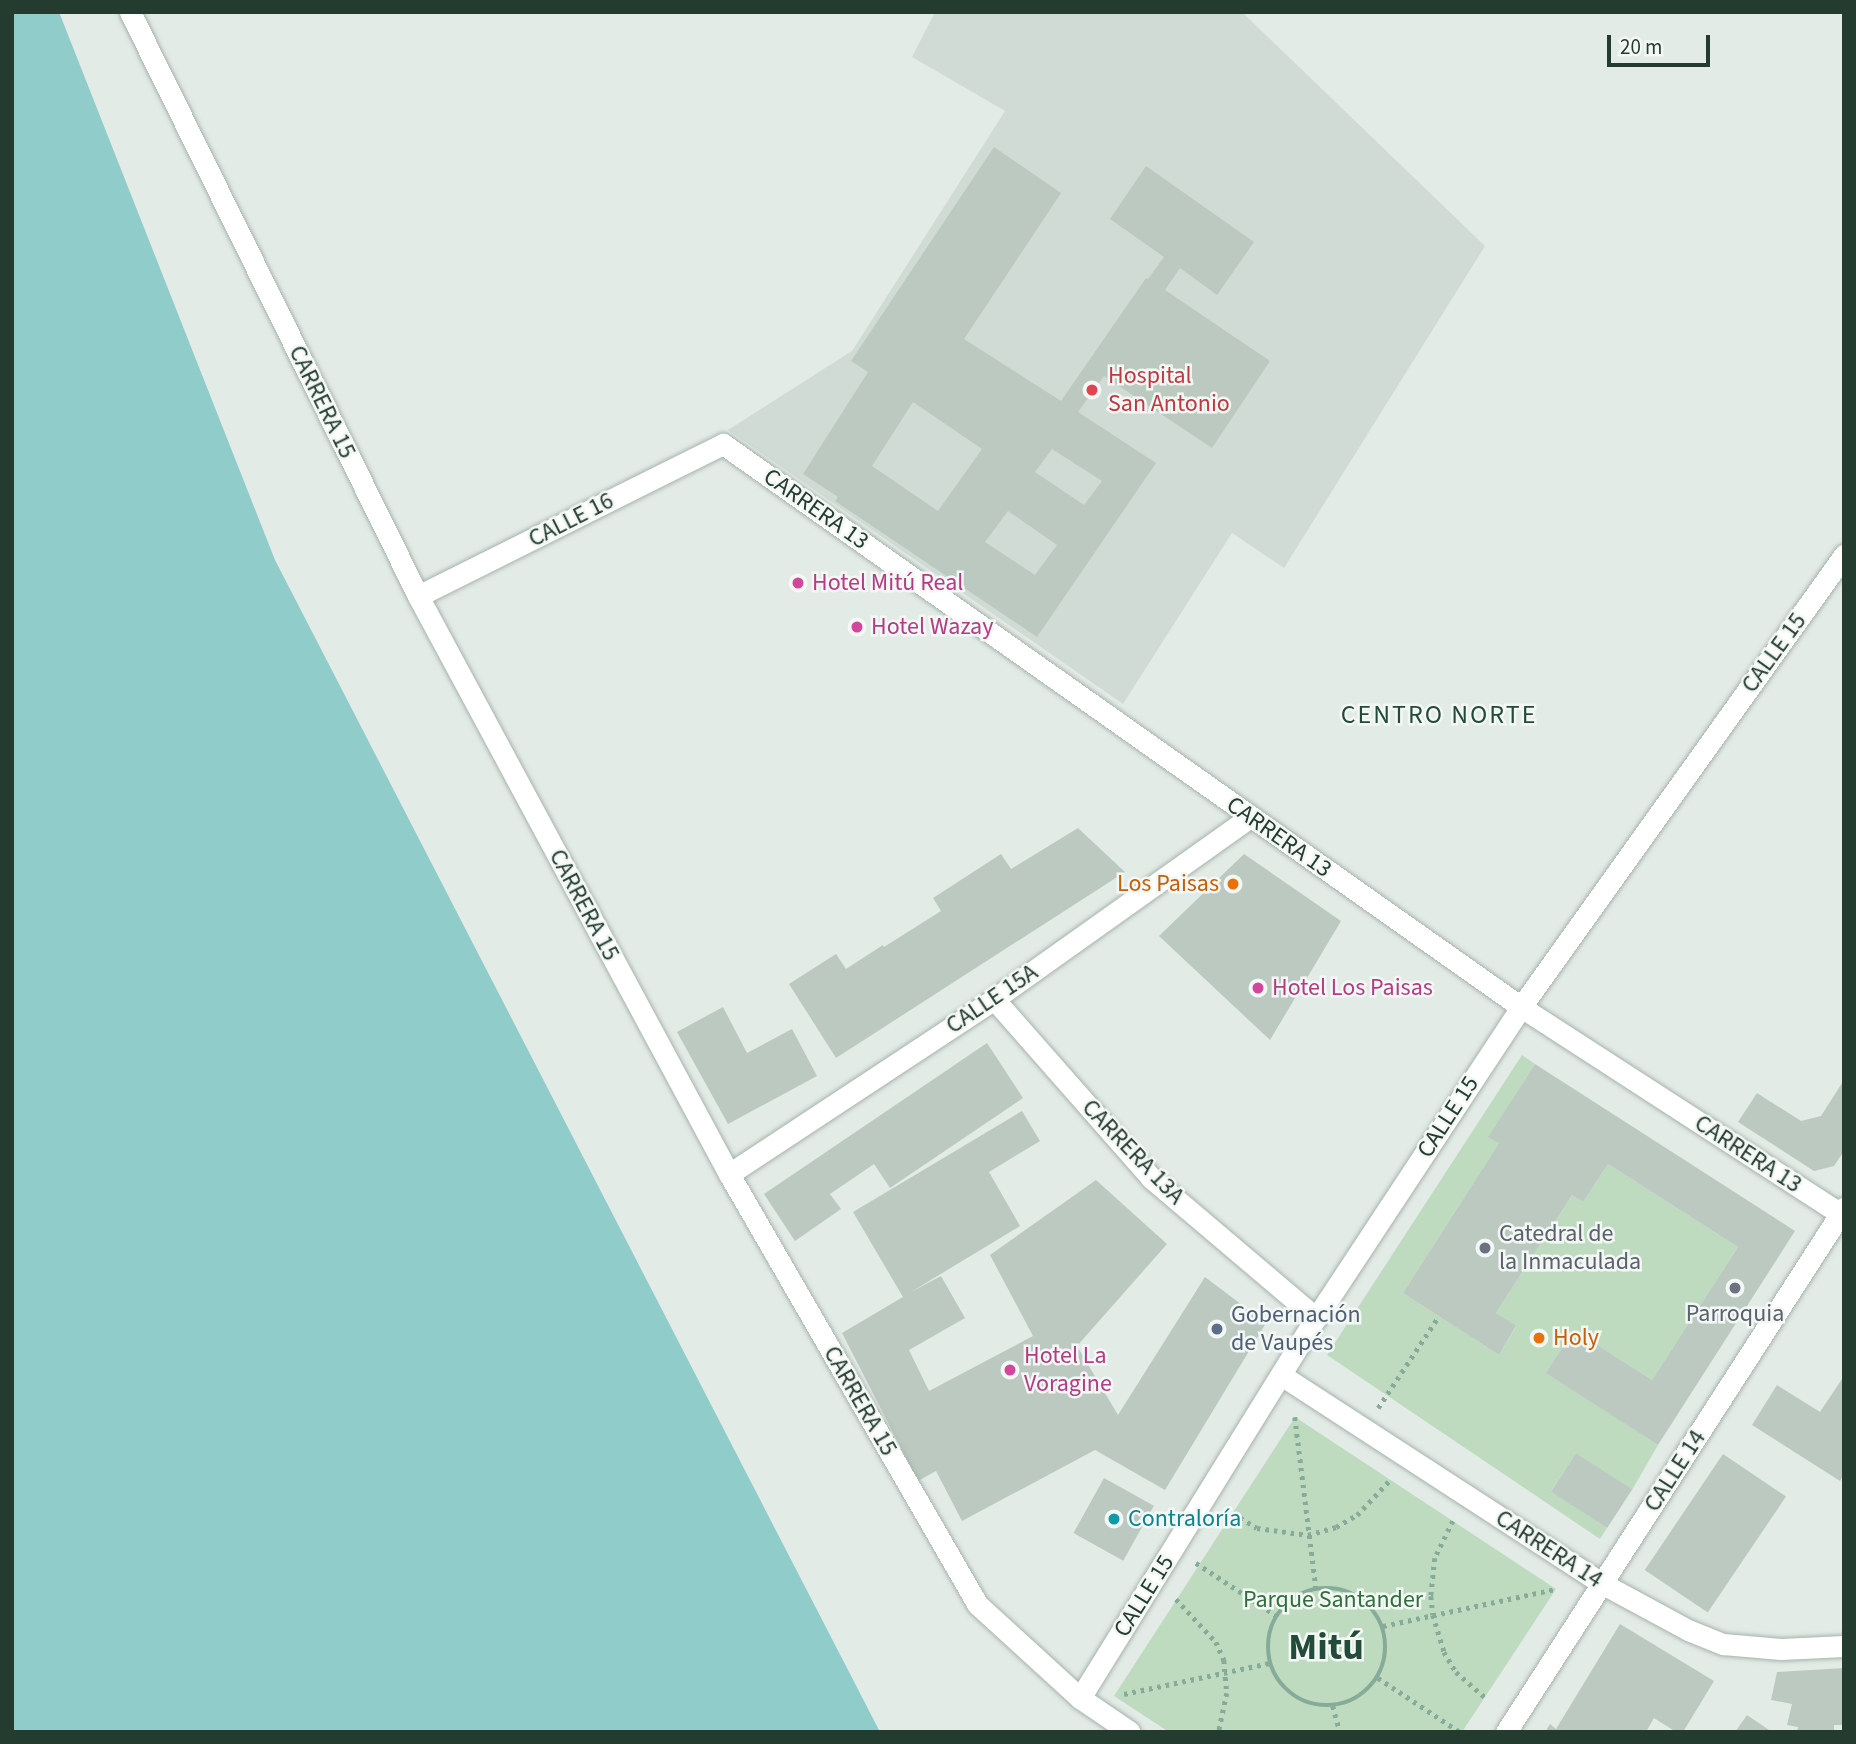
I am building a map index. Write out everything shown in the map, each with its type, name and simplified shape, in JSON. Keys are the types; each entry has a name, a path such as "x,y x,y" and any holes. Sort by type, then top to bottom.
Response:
{"street":[{"name":"CARRERA 15","path":"130,12 418,596 729,1174 977,1604 1080,1698 1130,1732"},
{"name":"CALLE 16","path":"418,596 723,444"},
{"name":"CARRERA 13","path":"723,444 1521,1007 1843,1213"},
{"name":"CALLE 15","path":"1080,1698 1316,1318 1521,1007 1844,555"},
{"name":"CALLE 15A","path":"729,1174 994,999 1250,817"},
{"name":"CARRERA 13A","path":"994,999 1151,1178 1316,1318"},
{"name":"CALLE 14","path":"1506,1732 1843,1213"},
{"name":"CARRERA 14","path":"1281,1375 1603,1584 1688,1630 1723,1644 1781,1648 1844,1646"}],"path":[{"path":"1363,1429 1439,1316"},
{"path":"1295,1417 1316,1589"},
{"path":"1233,1513 1257,1528 1308,1535 1336,1527 1357,1515 1390,1480"},
{"path":"1453,1521 1435,1558 1431,1595 1433,1615 1444,1652 1456,1672 1485,1697"},
{"path":"1173,1549 1277,1616"},
{"path":"1316,1589 1349,1591 1363,1599 1374,1610 1383,1626 1387,1644 1385,1662 1378,1678 1366,1692 1333,1706 1300,1700 1281,1684 1270,1663 1268,1647 1277,1616 1287,1603 1316,1589"},
{"path":"1383,1626 1556,1589"},
{"path":"1176,1599 1216,1643 1227,1672 1227,1693 1219,1732"},
{"path":"1114,1696 1270,1663"},
{"path":"1378,1678 1460,1732"},
{"path":"1333,1706 1340,1732"}],"shaded area":[{"name":"Hospital San Antonio","path":"935,12 1242,12 1485,246 1284,568 1232,533 1123,704 728,430 852,351 1005,111 912,57"}],"green space":[{"path":"1522,1055 1535,1064 1489,1136 1499,1143 1403,1293 1499,1355 1516,1327 1496,1313 1572,1195 1583,1202 1608,1164 1738,1247 1652,1380 1574,1330 1547,1373 1658,1445 1632,1490 1576,1453 1551,1491 1607,1528 1600,1539 1327,1355"},
{"name":"Parque Santander","path":"1295,1417 1556,1589 1462,1732 1169,1732 1114,1696"}],"water":[{"path":"12,12 59,12 275,560 880,1732 12,1732"}],"building":[{"path":"994,147 1061,193 964,339 1061,401 1146,278 1148,279 1164,257 1110,219 1146,166 1254,242 1217,295 1180,268 1165,290 1270,361 1212,448 1104,376 1078,412 1156,463 1037,637 835,501 838,497 803,474 868,372 851,361","holes":["913,402 982,449 938,511 872,466","1052,449 1102,481 1084,505 1035,472","1008,511 1057,545 1035,575 985,542"]},
{"path":"1078,828 1125,872 836,1058 789,984 836,954 846,969 941,911 933,898 1001,854 1011,869"},
{"name":"Hotel Los Paisas","path":"1244,854 1341,921 1270,1040 1159,936"},
{"path":"723,1007 747,1053 792,1029 817,1076 728,1124 677,1032"},
{"path":"987,1043 1023,1098 890,1188 874,1164 830,1194 841,1209 795,1241 764,1194"},
{"path":"1535,1064 1795,1231 1658,1445 1546,1373 1574,1330 1652,1380 1738,1247 1608,1164 1583,1202 1572,1195 1496,1313 1516,1326 1499,1355 1403,1293 1499,1143 1488,1137"},
{"path":"1844,1080 1844,1151 1834,1166 1814,1171 1738,1122 1757,1093 1801,1121 1821,1116"},
{"path":"1022,1111 1040,1141 989,1172 1020,1226 911,1292 941,1276 965,1318 909,1350 929,1391 1033,1336 990,1255 1096,1180 1167,1244 1077,1346 1118,1415 1205,1277 1266,1323 1165,1490 1095,1450 962,1521 936,1471 918,1481 842,1333 903,1297 853,1212"},
{"path":"1844,1376 1844,1474 1840,1481 1752,1425 1777,1385 1820,1412"},
{"path":"1576,1453 1632,1489 1607,1528 1551,1492"},
{"path":"1723,1454 1786,1496 1708,1613 1645,1570"},
{"name":"Contraloría","path":"1104,1478 1154,1506 1123,1561 1073,1533"},
{"path":"1620,1624 1714,1681 1683,1732 1676,1732 1654,1718 1646,1732 1545,1732 1550,1724 1556,1729"},
{"path":"1844,1668 1844,1725 1834,1725 1834,1732 1797,1732 1798,1727 1787,1725 1792,1704 1771,1700 1777,1672"},
{"path":"1747,1715 1772,1732 1735,1732"}],"place":[{"name":"Hospital San Antonio","path":"1092,390"},
{"name":"Hotel Mitú Real","path":"798,583"},
{"name":"Hotel Wazay","path":"857,627"},
{"name":"Los Paisas","path":"1233,884"},
{"name":"Hotel Los Paisas","path":"1258,988"},
{"name":"Catedral de la Inmaculada","path":"1485,1248"},
{"name":"Parroquia","path":"1735,1288"},
{"name":"Gobernación de Vaupés","path":"1217,1329"},
{"name":"Holy","path":"1539,1338"},
{"name":"Hotel La Voragine","path":"1010,1370"},
{"name":"Contraloría","path":"1114,1519"}],"district":[{"name":"CENTRO NORTE","path":"1439,715"},
{"name":"Mitú","path":"1326,1648"}]}
